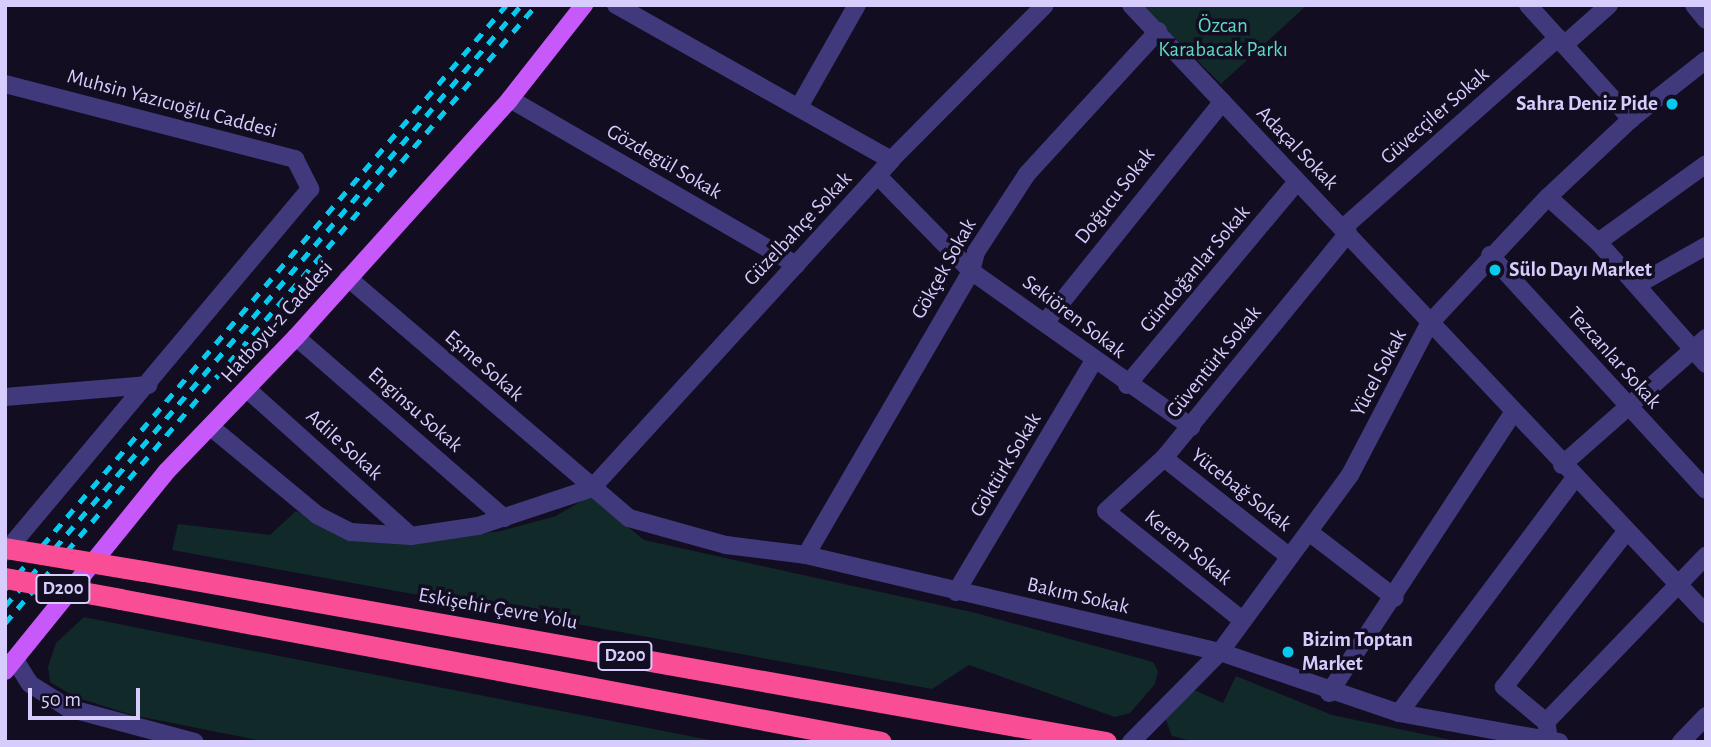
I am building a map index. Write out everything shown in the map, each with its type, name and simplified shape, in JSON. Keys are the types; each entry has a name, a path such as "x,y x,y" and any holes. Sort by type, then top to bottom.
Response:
{"highway":[{"name":"Eskişehir Çevre Yolu","path":"5,550 144,571 1105,742"},
{"name":"D200","path":"5,578 816,735 881,742"}],"main road":[{"name":"Hatboyu-2 Caddesi","path":"10,666 167,471 212,428 296,338 510,99 584,5"}],"street":[{"path":"616,5 891,160"},
{"path":"799,107 857,5"},
{"name":"Güzelbahçe Sokak","path":"592,488 891,160 1045,5"},
{"name":"Adaçal Sokak","path":"1131,5 1345,230 1568,472 1706,614"},
{"path":"1528,5 1632,118"},
{"name":"Güvecçiler Sokak","path":"1345,230 1561,42 1608,5"},
{"path":"1694,5 1706,20"},
{"name":"Gökçek Sokak","path":"806,555 971,271 976,252 1027,174 1158,31"},
{"name":"Yücel Sokak","path":"1131,742 1220,652 1350,475 1429,324 1490,255 1548,197 1632,118 1706,60"},
{"name":"Muhsin Yazıcıoğlu Caddesi","path":"5,84 295,159 310,189 148,385"},
{"name":"Gözdegül Sokak","path":"510,99 796,265"},
{"name":"Doğucu Sokak","path":"1047,320 1222,102"},
{"path":"1598,243 1706,164"},
{"name":"Sekiören Sokak","path":"878,176 971,271 1047,320 1094,362 1191,427"},
{"name":"Gündoğanlar Sokak","path":"1127,385 1297,182"},
{"path":"1548,197 1699,343 1706,364"},
{"name":"Güventürk Sokak","path":"1106,511 1164,458 1191,427 1345,230"},
{"path":"1637,285 1706,246"},
{"name":"Tezcanlar Sokak","path":"1490,255 1706,490"},
{"name":"Eşme Sokak","path":"348,278 592,488"},
{"name":"Enginsu Sokak","path":"296,338 504,518"},
{"path":"1399,713 1568,472 1627,406 1699,343"},
{"name":"Göktürk Sokak","path":"956,592 1094,362"},
{"path":"5,397 148,385"},
{"path":"5,550 148,385"},
{"name":"Adile Sokak","path":"247,389 411,536"},
{"path":"1329,692 1395,598 1514,411"},
{"path":"212,428 317,515 351,532 411,536 504,518 592,488"},
{"name":"Yücebağ Sokak","path":"1164,458 1290,557"},
{"name":"Bakım Sokak","path":"592,488 629,518 674,532 806,555 1220,652 1329,692 1399,713 1551,735"},
{"name":"Kerem Sokak","path":"1106,511 1242,620"},
{"path":"1309,532 1395,598"},
{"path":"1626,532 1504,687 1551,735 1677,586 1706,556"},
{"path":"10,666 30,684 68,708 150,737 195,742"},
{"path":"1681,742 1706,716"}],"green space":[{"name":"Özcan Karabacak Parkı","path":"1141,5 1307,5 1221,84"},
{"path":"590,496 644,540 976,613 1153,662 1158,671 1155,684 1130,713 1115,717 969,665 932,689 172,550 178,524 270,535 296,511 350,538 405,543 501,531 556,516"},
{"path":"84,617 720,742 267,742 132,715 75,697 50,682 48,667 56,643"},
{"path":"1236,676 1332,715 1461,742 1196,742 1172,736 1164,715 1190,688 1223,703"}],"railway":[{"path":"5,589 506,5"},
{"path":"5,606 521,5"},
{"path":"5,623 536,5"}],"place":[{"name":"Sahra Deniz Pide","path":"1672,104"},
{"name":"Sülo Dayı Market","path":"1495,270"},
{"name":"Bizim Toptan Market","path":"1288,652"}]}
